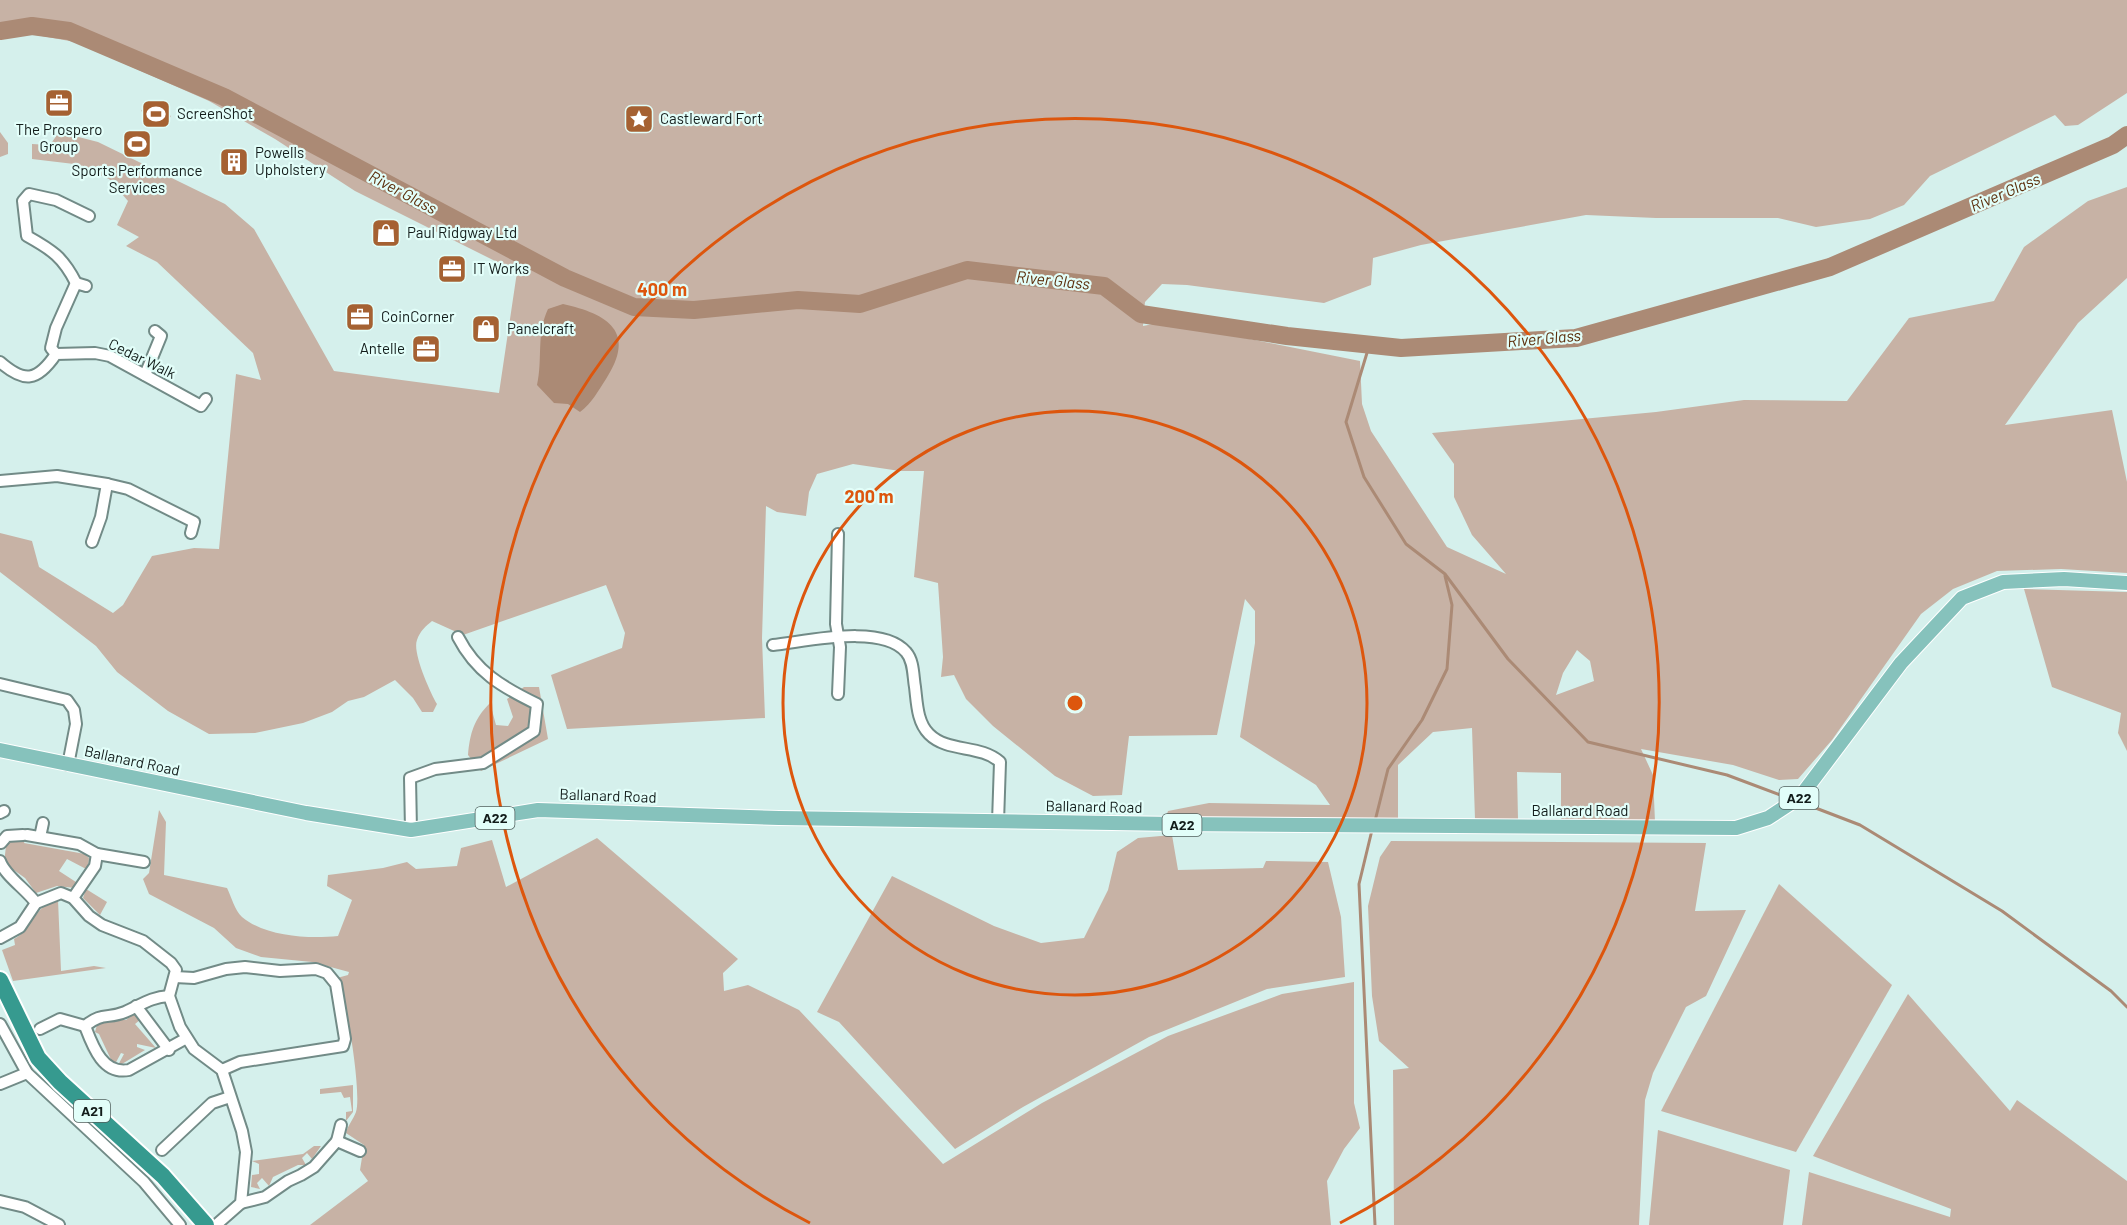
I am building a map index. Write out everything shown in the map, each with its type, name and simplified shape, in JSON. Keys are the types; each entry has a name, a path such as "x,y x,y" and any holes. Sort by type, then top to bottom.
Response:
{"highway":[{"name":"A21","path":"0,980 38,1058 60,1082 163,1176 206,1225"}],"main road":[{"name":"Ballanard Road","path":"0,750 306,813 411,830 538,810 779,819 1736,828 1768,818 1800,797 1901,663 1962,598 2003,582 2064,579 2127,583"}],"street":[{"path":"0,362 17,377 26,377 38,372 56,354 51,348 56,328 81,285 67,265 52,250 22,236 23,201 29,195 56,200 89,216"},
{"path":"145,375 161,335"},
{"name":"Cedar Walk","path":"56,354 95,353 110,356 201,406 206,399"},
{"path":"0,481 57,476 129,489 194,522 191,533"},
{"path":"92,542 102,517 107,484"},
{"path":"838,534 836,624 838,694"},
{"path":"773,645 838,635 881,640 905,651 911,662 920,721 929,735 941,742 990,753 1000,762 998,822"},
{"path":"411,830 410,778 435,769 483,763 534,731 537,719 537,704 495,683 468,656 458,637"},
{"path":"0,684 67,700 74,710 76,724 68,765"},
{"path":"40,837 43,823"},
{"path":"0,848 0,842 8,836 25,835 79,844 97,854 144,862"},
{"path":"74,898 95,866 97,854"},
{"path":"0,861 3,869 25,888 36,903"},
{"path":"0,938 20,927 36,903 55,893 68,894 95,921 137,937 171,963 176,970 169,996 185,1039 222,1070 242,1131 246,1152 241,1203"},
{"path":"175,977 194,978 226,969 245,967 280,971 316,969 327,973 333,979 338,993 345,1039 343,1046 240,1062 222,1070"},
{"path":"85,1026 96,1017 116,1015 149,999 169,996"},
{"path":"136,1006 170,1050"},
{"path":"46,1028 60,1019 85,1026 110,1070 129,1070 156,1053 170,1050 185,1039"},
{"path":"0,1024 27,1073 144,1182 180,1225"},
{"path":"0,1084 27,1073"},
{"path":"162,1150 174,1143 212,1103 230,1097"},
{"path":"216,1225 241,1203 265,1197 314,1167 337,1141 341,1125"},
{"path":"337,1141 360,1152"},
{"path":"0,1201 25,1207 59,1225"}],"shaded area":[{"path":"0,0 2127,0 2127,93 2078,125 2065,126 2055,115 1930,176 1904,205 1870,219 1816,227 1778,218 1656,218 1586,215 1421,245 1373,258 1371,285 1324,303 1187,285 1162,284 1145,302 1143,326 1153,324 1235,336 1360,361 1362,404 1371,431 1447,547 1506,574 1472,535 1454,497 1454,464 1432,433 1656,412 1744,400 1847,401 1909,318 1994,301 2024,247 2088,201 2127,187 2127,278 2078,323 2005,425 2112,410 2127,482 2127,573 2061,569 1997,571 1953,589 1921,614 1832,740 1798,779 1779,780 1733,765 1641,749 1653,775 1655,822 1561,820 1561,773 1517,772 1518,819 1475,819 1472,728 1433,732 1398,765 1398,820 1166,817 1168,811 1209,803 1330,805 1316,785 1240,737 1255,643 1255,611 1245,599 1217,735 1129,736 1122,795 1093,796 1055,776 993,726 966,699 954,675 941,677 943,657 938,583 914,577 924,471 900,471 853,464 817,474 809,492 806,516 777,512 766,506 762,638 765,718 567,729 551,675 622,648 625,633 606,585 463,635 432,621 420,634 416,646 422,672 437,704 433,712 422,712 413,698 395,680 364,697 348,701 332,712 303,723 255,733 209,734 168,711 117,672 96,646 0,572 0,533 32,541 39,567 113,613 123,605 152,556 194,548 219,549 236,374 261,380 253,353 157,262 126,246 139,237 117,225 128,201 109,179 74,164 32,159 32,144 50,145 59,132 98,142 225,204 254,229 334,371 499,393 517,272 355,191 275,139 209,101 75,42 25,33 0,36","holes":["1577,650 1590,661 1594,681 1556,695 1563,673"]},
{"name":"ScreenShot","path":"147,101 171,116 165,126 141,111"},
{"path":"0,132 8,143 8,154 0,157"},
{"path":"563,304 593,313 605,320 618,337 619,349 615,363 594,397 580,412 568,404 554,403 537,385 544,318 548,309"},
{"path":"2024,589 2127,592 2127,751 2118,733 2121,713 2052,687"},
{"path":"524,687 539,687 548,739 481,771 468,755 470,740 477,721 490,703 496,725 508,726 513,717 507,699"},
{"path":"159,810 166,822 164,875 227,888 235,907 242,917 252,924 275,933 301,937 338,936 352,900 327,886 328,875 383,868 407,862 416,869 457,866 461,848 492,840 506,887 597,838 738,959 723,973 724,991 748,985 799,1010 943,1164 1042,1103 1168,1036 1282,994 1354,982 1354,1103 1360,1128 1344,1149 1327,1181 1331,1225 310,1225 368,1181 360,1170 364,1145 346,1133 356,1112 357,1085 349,1023 337,978 348,975 349,972 312,962 261,957 236,948 214,928 149,894 143,879 149,873"},
{"path":"1172,835 1178,870 1263,868 1266,861 1328,862 1341,917 1345,977 1267,989 1149,1037 1023,1107 955,1149 839,1022 817,1012 892,876 994,926 1041,943 1084,938 1108,890 1117,852 1138,838"},
{"path":"13,839 25,839 24,843 85,854 89,858 88,870 67,859 59,871 79,884 75,888 57,886 36,893 25,878 4,863 6,846"},
{"path":"1391,841 1706,843 1695,911 1746,910 1706,996 1686,1007 1653,1073 1645,1100 1639,1225 1394,1225 1393,1070 1409,1068 1379,1041 1372,996 1368,906 1380,857"},
{"path":"1779,884 1892,985 1796,1152 1661,1111"},
{"path":"86,889 107,902 100,915 83,898"},
{"path":"58,900 61,971 94,966 106,968 13,981 2,950 15,945 14,939 26,930 39,911 50,902"},
{"path":"1908,994 2010,1111 2017,1100 2127,1181 2127,1225 1802,1225 1809,1172 1950,1217 1951,1209 1813,1156"},
{"path":"135,1013 141,1019 135,1024 156,1048 137,1044 137,1047 145,1050 117,1067 124,1054 121,1053 114,1066 99,1034 95,1032 97,1025 103,1020 126,1020"},
{"path":"353,1085 353,1112 346,1121 346,1112 352,1111 350,1097 344,1098 341,1092 320,1094 320,1089"},
{"path":"1658,1130 1790,1170 1783,1225 1649,1225"},
{"path":"314,1146 321,1146 312,1159 307,1153 302,1158 306,1165 298,1165 273,1177 269,1186 262,1178 257,1183 260,1189 251,1187 252,1175 259,1174 259,1164 252,1161 303,1154"}],"waterway":[{"name":"River Glass","path":"0,31 32,26 69,31 224,97 565,278 634,307 694,310 798,300 860,304 967,270 1104,286 1141,314 1287,336 1401,348 1576,338 1830,267 2113,145 2127,135"},
{"path":"1370,343 1346,422 1364,477 1406,544 1445,574 1508,659 1588,742 1727,775 1791,799"},
{"path":"1375,821 1388,769 1422,720 1447,669 1452,605 1445,576"},
{"path":"1800,802 1860,825 2002,911 2111,991 2127,1007"},
{"path":"1372,830 1359,884 1375,1225"}],"place":[{"name":"The Prospero Group","path":"59,103"},
{"name":"ScreenShot","path":"156,114"},
{"name":"Castleward Fort","path":"639,119"},
{"name":"Sports Performance Services","path":"137,144"},
{"name":"Powells Upholstery","path":"234,162"},
{"name":"Paul Ridgway Ltd","path":"386,233"},
{"name":"IT Works","path":"452,269"},
{"name":"CoinCorner","path":"360,317"},
{"name":"Panelcraft","path":"486,329"},
{"name":"Antelle","path":"426,349"}]}
